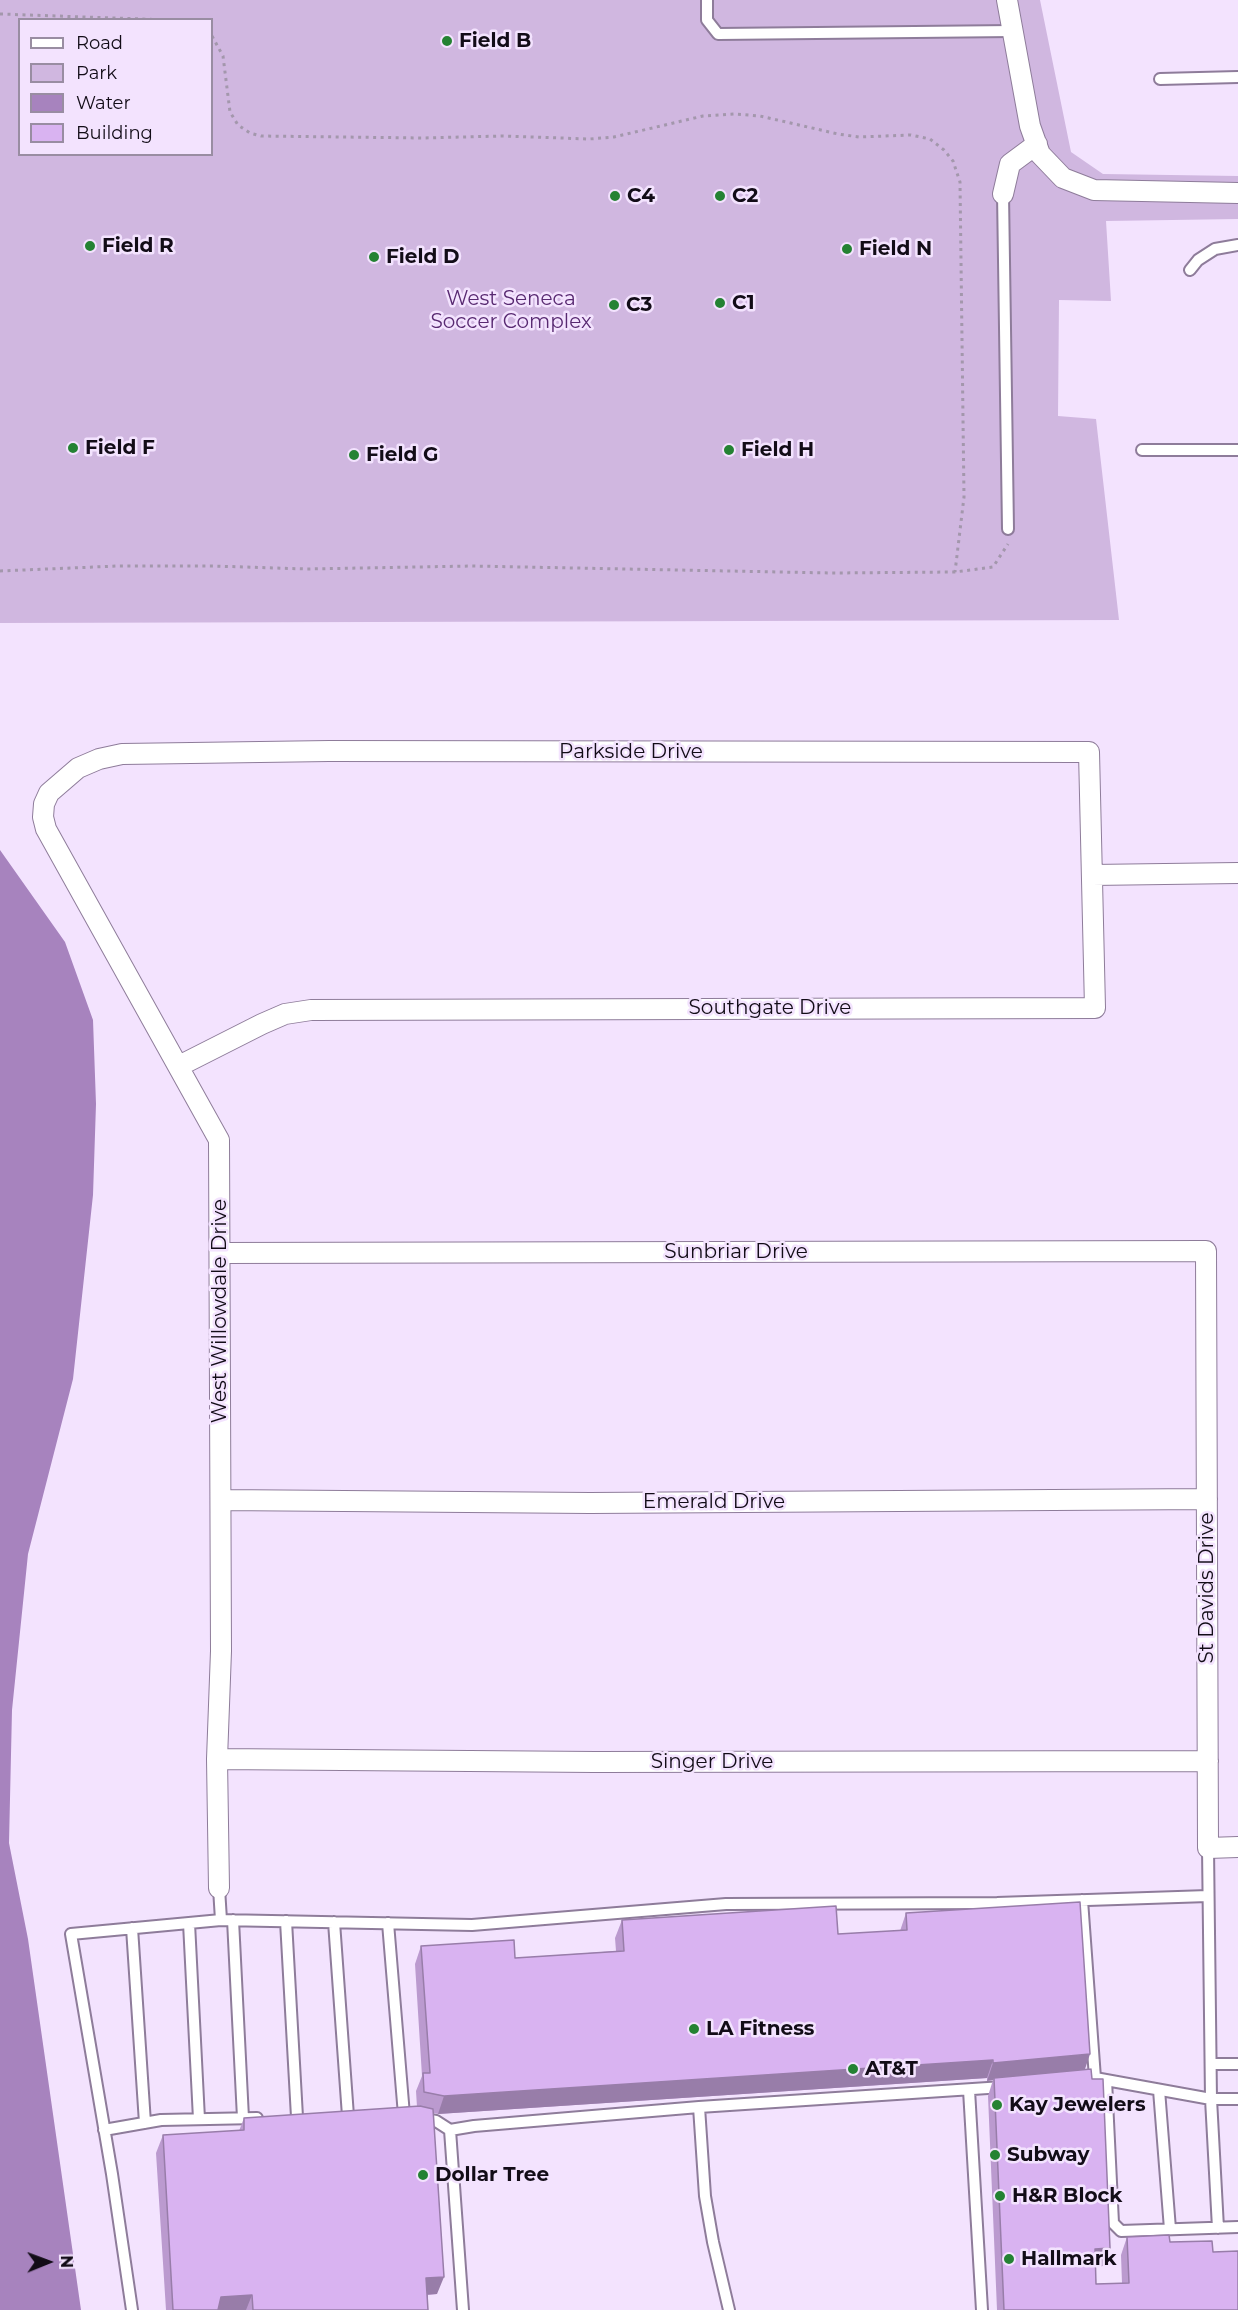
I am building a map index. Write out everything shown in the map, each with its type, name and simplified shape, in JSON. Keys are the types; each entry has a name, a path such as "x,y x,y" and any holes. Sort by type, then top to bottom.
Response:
{"street":[{"path":"1007,0 1030,126 1040,154 1063,178 1094,189 1238,194"},
{"path":"1003,194 1010,164 1036,144"},
{"name":"Parkside Drive","path":"57,784 78,768 99,759 122,754 329,751 1089,752 1092,875"},
{"name":"West Willowdale Drive","path":"57,784 49,793 44,804 43,817 46,829 219,1140 221,1500 221,1651 217,1759 219,1888"},
{"path":"1092,875 1238,873"},
{"name":"Southgate Drive","path":"179,1066 285,1014 311,1010 1095,1008 1092,875"},
{"name":"Sunbriar Drive","path":"220,1253 1206,1251 1206,1297"},
{"name":"St Davids Drive","path":"1206,1297 1208,1848"},
{"name":"Emerald Drive","path":"221,1500 590,1503 1207,1499"},
{"name":"Singer Drive","path":"217,1759 595,1762 1208,1761"},
{"path":"1208,1848 1238,1847"}],"lane":[{"path":"707,0 707,20 718,34 1013,31"},
{"path":"1160,79 1238,77"},
{"path":"1003,194 1008,529"},
{"path":"1190,270 1215,249 1238,245"},
{"path":"1142,450 1238,450"},
{"path":"1208,1848 1211,2099 1218,2228"},
{"path":"219,1888 221,1920"},
{"path":"132,2310 71,1934 221,1920 472,1924 726,1904 997,1903 1208,1896"},
{"path":"1082,1900 1101,2079 1113,2223 1121,2231 1238,2227"},
{"path":"233,1920 243,2118"},
{"path":"286,1921 297,2117"},
{"path":"334,1922 348,2116"},
{"path":"189,1923 199,2120"},
{"path":"388,1923 398,2115 436,2121 450,2130 699,2107 1019,2086"},
{"path":"132,1928 145,2123"},
{"path":"1211,2064 1238,2064"},
{"path":"1078,2080 1101,2079 1211,2099 1238,2099"},
{"path":"969,2090 982,2310"},
{"path":"1160,2090 1170,2229"},
{"path":"699,2107 705,2196 729,2310"},
{"path":"104,2130 145,2123 264,2118"},
{"path":"450,2130 463,2310"}],"path":[{"path":"0,14 113,18"},
{"path":"213,38 223,56 230,112 238,125 250,134 261,136 423,138 502,135 589,139 614,137 703,116 735,114 760,116 859,137 911,135 930,139 953,161 960,182 964,497 955,572"},
{"path":"0,571 118,566 307,569 472,566 832,573 955,572 993,567 1008,544"}],"green space":[{"name":"West Seneca Soccer Complex","path":"0,0 1040,0 1071,152 1103,174 1238,176 1238,219 1106,221 1111,301 1059,300 1058,416 1096,419 1119,620 0,623"}],"water":[{"path":"0,850 65,942 93,1020 96,1104 93,1195 73,1379 28,1554 12,1710 9,1843 28,1939 81,2310 0,2310"}],"building":[{"path":"1080,1902 1090,2054 993,2063 993,2060 444,2096 424,2092 423,2073 430,2073 421,1946 514,1940 515,1958 624,1951 622,1920 836,1906 838,1934 907,1930 906,1913"},
{"path":"1091,2069 1092,2079 1103,2079 1110,2248 1095,2249 1096,2284 1129,2283 1127,2237 1169,2235 1170,2242 1212,2241 1213,2252 1238,2251 1238,2310 1004,2310 994,2078"},
{"path":"420,2106 433,2109 444,2277 426,2278 428,2310 253,2310 252,2295 221,2297 218,2310 173,2310 163,2135 244,2130 244,2118"}],"place":[{"name":"Field B","path":"447,41"},
{"name":"C4","path":"615,196"},
{"name":"C2","path":"720,196"},
{"name":"Field R","path":"90,246"},
{"name":"Field N","path":"847,249"},
{"name":"Field D","path":"374,257"},
{"name":"C1","path":"720,303"},
{"name":"C3","path":"614,305"},
{"name":"Field F","path":"73,448"},
{"name":"Field H","path":"729,450"},
{"name":"Field G","path":"354,455"},
{"name":"LA Fitness","path":"694,2029"},
{"name":"AT&T","path":"853,2069"},
{"name":"Kay Jewelers","path":"997,2105"},
{"name":"Subway","path":"995,2155"},
{"name":"Dollar Tree","path":"423,2175"},
{"name":"H&R Block","path":"1000,2196"},
{"name":"Hallmark","path":"1009,2259"}]}
